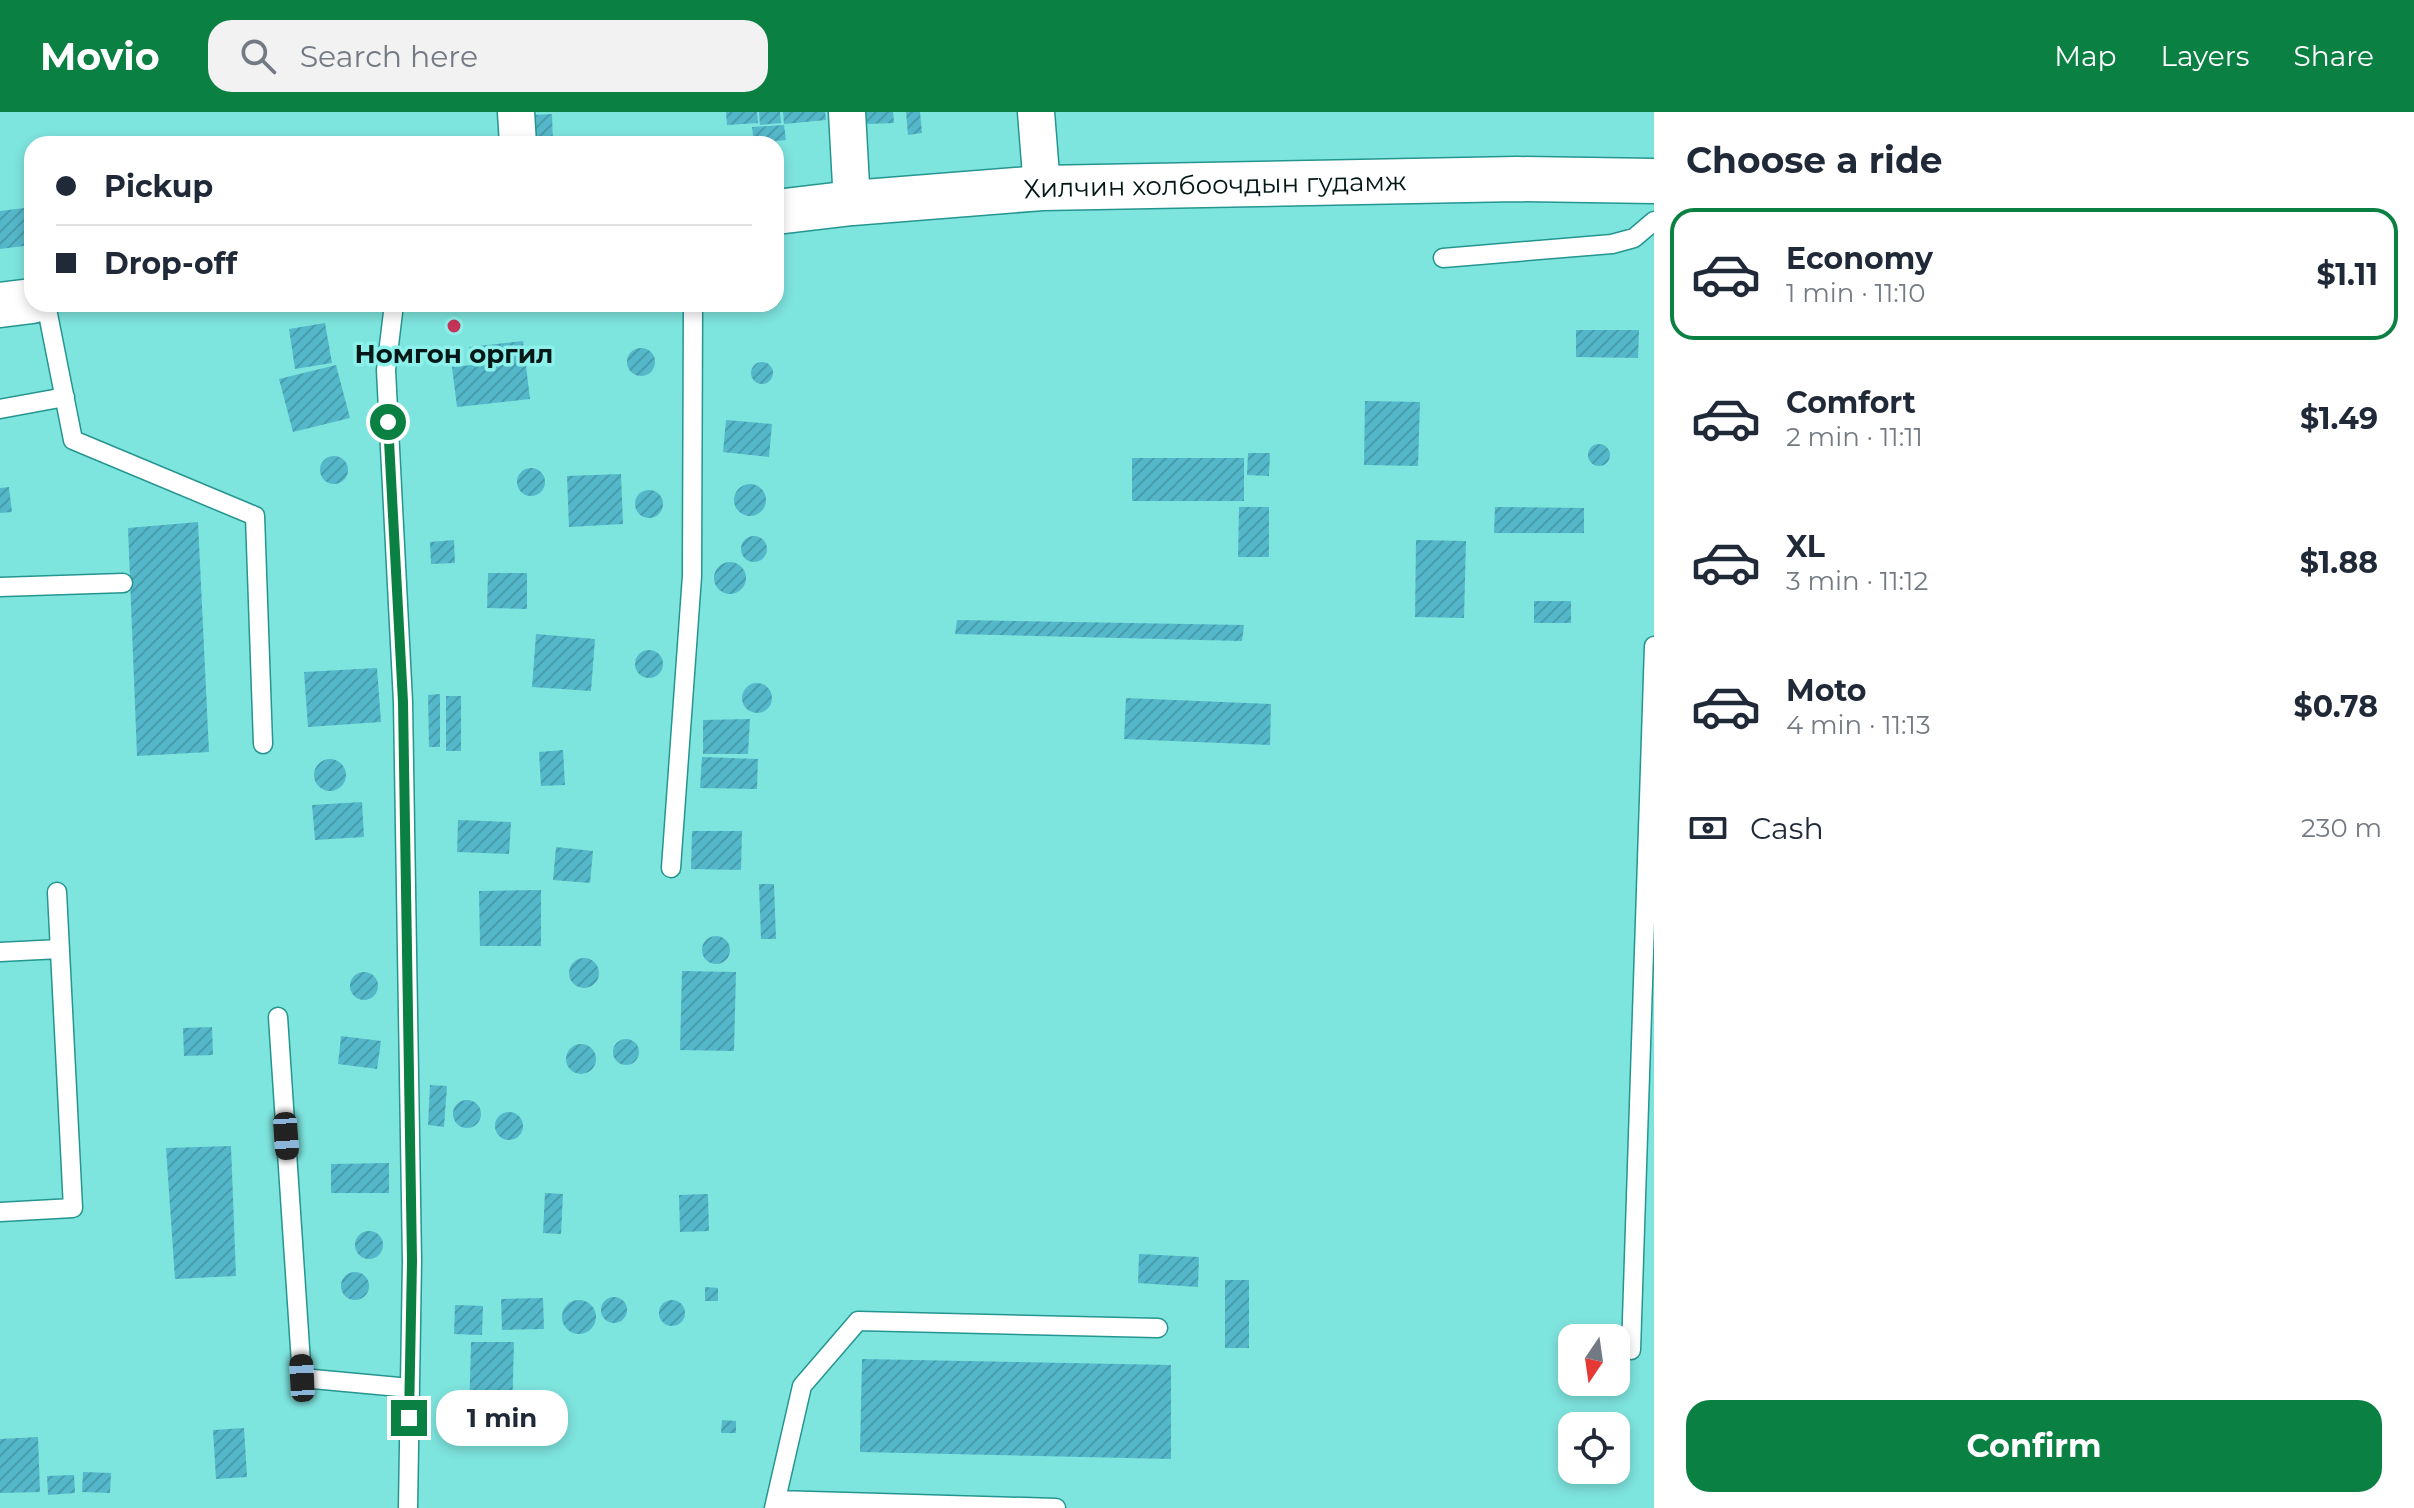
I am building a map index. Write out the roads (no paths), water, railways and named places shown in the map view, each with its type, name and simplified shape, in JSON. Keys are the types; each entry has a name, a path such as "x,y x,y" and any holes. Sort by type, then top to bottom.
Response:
{"main road":[{"name":"Хилчин холбоочдын гудамж","path":"784,211 1042,188 1517,179 1654,181"},
{"path":"0,305 24,302"}],"street":[{"path":"516,112 518,136"},
{"path":"847,112 852,203"},
{"path":"1036,112 1042,188"}],"lane":[{"path":"1443,258 1612,244 1634,238 1654,221"},
{"path":"48,312 73,440 255,516 263,744"},
{"path":"393,312 386,370 403,702 412,1261 408,1508"},
{"path":"671,868 692,576 693,312"},
{"path":"0,409 65,397"},
{"path":"0,587 123,583"},
{"path":"1631,1350 1654,646"},
{"path":"0,1212 73,1208 57,892"},
{"path":"0,952 60,949"},
{"path":"278,1017 302,1378 410,1388"},
{"path":"1056,1508 775,1504 802,1386 858,1321 1158,1328"}],"place":[{"name":"Номгон оргил","path":"454,326"}]}
